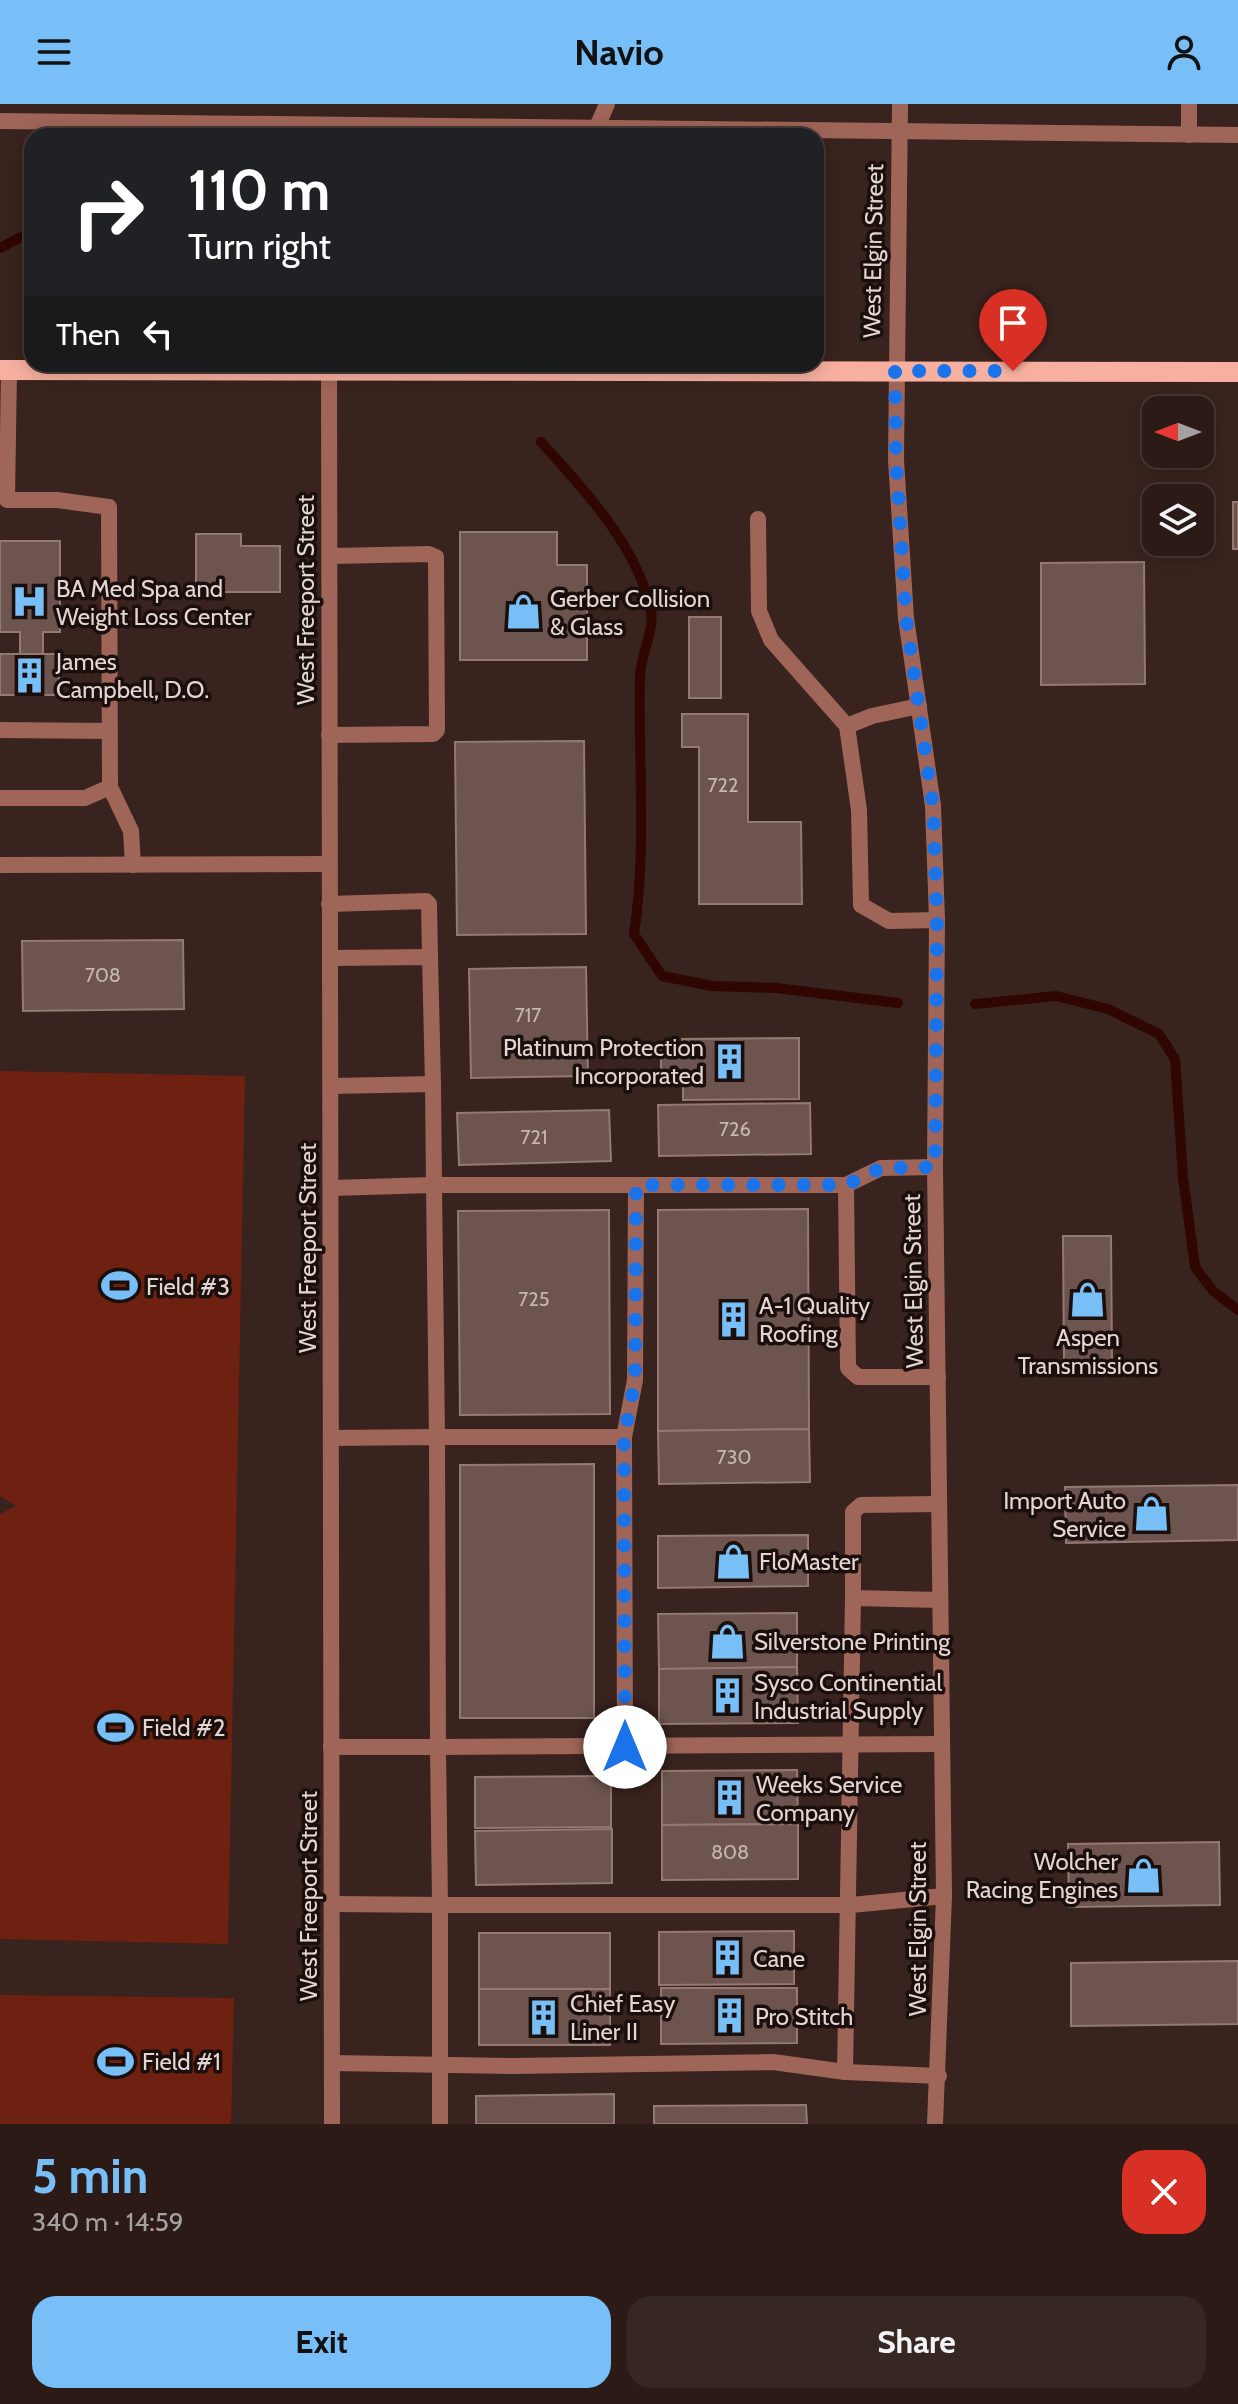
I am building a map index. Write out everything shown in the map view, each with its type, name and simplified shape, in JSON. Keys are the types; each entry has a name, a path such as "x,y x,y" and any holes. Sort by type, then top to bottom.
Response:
{"main road":[{"path":"4,370 24,370"},
{"path":"824,370 1238,372"}],"street":[{"path":"597,128 607,104"},
{"name":"West Elgin Street","path":"900,104 895,371 901,545 933,806 937,920 935,1167 944,1896 935,2124"},
{"path":"1189,104 1189,135"},
{"path":"0,121 417,128"},
{"path":"824,132 1238,135"},
{"path":"4,370 4,500 57,500 109,507 110,787 131,831 133,865"},
{"name":"West Freeport Street","path":"329,372 332,2124"},
{"path":"758,519 759,611 771,640 847,726 859,810 861,905 889,921 937,920"},
{"path":"329,735 433,734 437,730 436,557 429,554 331,556"},
{"path":"847,726 872,716 919,706"},
{"path":"0,730 109,731"},
{"path":"0,798 85,798 110,787"},
{"path":"0,865 329,864"},
{"path":"329,904 426,901 429,904 437,1437 440,2124"},
{"path":"331,958 430,957"},
{"path":"332,1086 433,1084"},
{"path":"331,1188 846,1185 881,1168 935,1167"},
{"path":"625,1747 624,1437 635,1380 636,1185"},
{"path":"846,1185 848,1368 858,1377 938,1377"},
{"path":"331,1438 624,1437"},
{"path":"845,2072 851,1905 853,1512 861,1505 939,1504"},
{"path":"853,1598 940,1600"},
{"path":"331,1747 941,1744"},
{"path":"334,1904 851,1905 944,1896"},
{"path":"332,2063 440,2062 514,2066 773,2062 845,2072 939,2076"}],"shaded area":[{"path":"0,1071 245,1076 228,1944 0,1939 0,1514 16,1506 0,1496"},
{"name":"Field #1","path":"0,1995 234,1998 231,2124 0,2124"}],"building":[{"path":"1233,502 1238,502 1238,549 1233,549"},
{"name":"Gerber Collision & Glass","path":"460,532 557,532 557,565 587,565 587,660 460,660"},
{"path":"196,534 241,534 241,546 280,546 280,592 196,592"},
{"name":"BA Med Spa and Weight Loss Center","path":"0,541 60,541 60,632 43,632 43,654 20,654 20,632 0,632"},
{"path":"1144,562 1145,684 1041,685 1041,563"},
{"path":"689,617 721,617 721,698 689,698"},
{"name":"James Campbell, D.O.","path":"0,654 59,654 59,695 0,695"},
{"path":"682,714 748,714 748,822 801,822 802,904 699,904 699,747 682,747"},
{"path":"584,741 586,934 457,935 455,742"},
{"path":"183,940 184,1009 23,1011 22,941"},
{"path":"586,967 588,1076 471,1078 469,969"},
{"name":"Platinum Protection Incorporated","path":"799,1038 799,1099 683,1100 683,1077 661,1077 661,1045 682,1045 682,1039"},
{"path":"810,1103 811,1154 659,1156 658,1105"},
{"path":"609,1110 611,1161 459,1165 457,1113"},
{"name":"A-1 Quality Roofing","path":"808,1209 809,1429 658,1431 658,1210"},
{"path":"609,1210 610,1414 460,1415 458,1211"},
{"name":"Aspen Transmissions","path":"1063,1236 1111,1236 1112,1363 1064,1364"},
{"path":"809,1429 810,1482 659,1484 658,1431"},
{"path":"594,1464 594,1718 460,1718 460,1465"},
{"name":"Import Auto Service","path":"1238,1485 1238,1540 1066,1543 1065,1487"},
{"name":"FloMaster","path":"808,1535 808,1586 658,1588 658,1536"},
{"name":"Silverstone Printing","path":"797,1613 797,1667 659,1669 658,1614"},
{"name":"Sysco Continential Industrial Supply","path":"797,1667 798,1723 659,1724 659,1669"},
{"name":"Weeks Service Company","path":"797,1770 798,1824 662,1825 662,1771"},
{"path":"611,1776 611,1827 475,1828 475,1777"},
{"path":"798,1824 798,1879 662,1880 662,1825"},
{"path":"612,1829 612,1883 476,1885 475,1831"},
{"name":"Wolcher Racing Engines","path":"1219,1842 1220,1905 1069,1907 1068,1844"},
{"name":"Cane","path":"794,1931 794,1984 659,1985 659,1932"},
{"path":"479,1933 610,1933 610,1989 479,1989"},
{"path":"1238,1961 1238,2024 1071,2026 1071,1963"},
{"name":"Pro Stitch","path":"661,1988 797,1988 797,2043 661,2044"},
{"name":"Chief Easy Liner II","path":"479,1989 610,1989 610,2045 479,2045"},
{"path":"614,2094 614,2124 476,2124 476,2096"},
{"path":"806,2105 807,2124 654,2124 654,2106"}],"waterway":[{"path":"0,248 24,237"},
{"path":"541,442 591,499 621,541 634,563 651,610 651,626 640,677 641,838 634,934 662,976 712,986 776,988 898,1003"},
{"path":"975,1004 1056,996 1108,1009 1159,1034 1175,1059 1183,1177 1195,1267 1213,1291 1238,1310"}],"place":[{"name":"BA Med Spa and Weight Loss Center","path":"30,602"},
{"name":"Gerber Collision & Glass","path":"524,612"},
{"name":"James Campbell, D.O.","path":"30,675"},
{"name":"Platinum Protection Incorporated","path":"730,1061"},
{"name":"Field #3","path":"120,1286"},
{"name":"Aspen Transmissions","path":"1088,1300"},
{"name":"A-1 Quality Roofing","path":"733,1319"},
{"name":"Import Auto Service","path":"1152,1514"},
{"name":"FloMaster","path":"733,1561"},
{"name":"Silverstone Printing","path":"728,1641"},
{"name":"Sysco Continential Industrial Supply","path":"728,1696"},
{"name":"Field #2","path":"116,1727"},
{"name":"Weeks Service Company","path":"730,1798"},
{"name":"Wolcher Racing Engines","path":"1144,1875"},
{"name":"Cane","path":"727,1958"},
{"name":"Pro Stitch","path":"729,2016"},
{"name":"Chief Easy Liner II","path":"544,2017"},
{"name":"Field #1","path":"116,2061"}],"route":[{"path":"625,1747 624,1437 635,1380 636,1185 846,1185 881,1168 935,1167 937,920 933,806 906,618 896,460 895,371 1013,371"}]}
